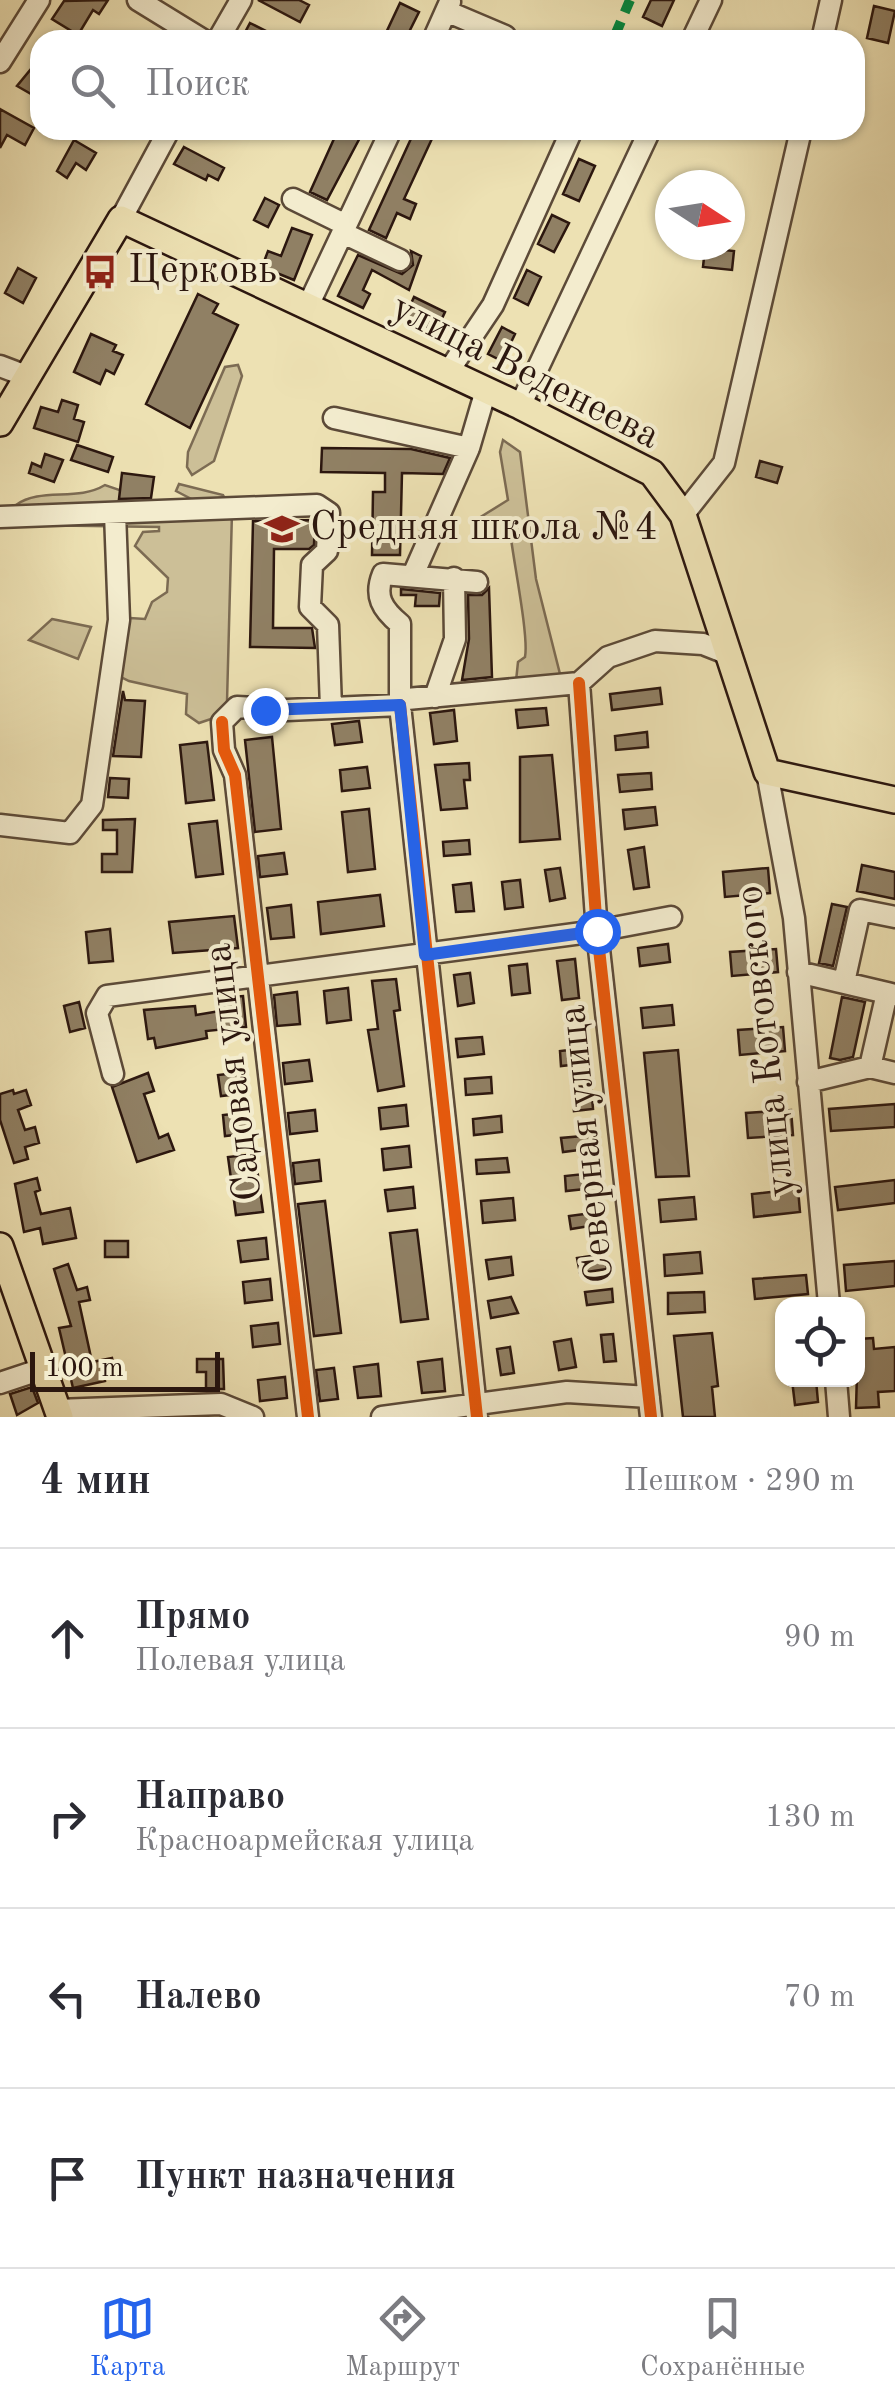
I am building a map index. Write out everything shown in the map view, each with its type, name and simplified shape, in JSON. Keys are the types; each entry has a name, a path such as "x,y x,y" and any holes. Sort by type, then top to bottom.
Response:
{"main road":[{"name":"улица Веденеева","path":"121,220 520,406 652,473 683,515 767,772"},
{"path":"0,423 121,220"},
{"path":"767,772 895,800"},
{"path":"0,1246 58,1414"}],"street":[{"path":"0,62 39,0"},
{"path":"138,0 187,30"},
{"path":"224,30 241,0"},
{"path":"696,30 710,0"},
{"path":"824,30 831,0"},
{"path":"438,30 449,5 494,30"},
{"path":"121,220 165,140"},
{"path":"308,308 385,140"},
{"path":"448,372 494,305 568,140"},
{"path":"520,406 645,140"},
{"path":"683,515 724,463 799,140"},
{"path":"293,199 400,260"},
{"path":"0,366 29,377"},
{"path":"413,576 469,448 486,390"},
{"path":"334,418 469,448"},
{"path":"0,516 317,506 329,513 328,551 312,565 310,608 328,625 331,708 400,705 406,699 579,683 608,657 655,641 703,644 731,654"},
{"path":"0,825 70,833 92,805 118,620 116,512"},
{"path":"477,582 383,574 378,586 382,610 400,624 400,705 477,1411"},
{"path":"435,698 455,639 454,578"},
{"name":"Северная улица","path":"579,683 597,931 650,1407"},
{"name":"Садовая улица","path":"308,1417 235,775 224,750 222,722 237,707 331,708"},
{"name":"улица Котовского","path":"767,772 794,918 828,1297"},
{"path":"844,982 860,910 895,917"},
{"path":"113,1074 98,1012 100,1002 120,992 425,955 597,931 670,916"},
{"path":"798,972 891,994 870,1067"},
{"path":"808,1082 870,1067 895,1072"},
{"path":"0,1383 42,1368"},
{"path":"837,1387 840,1417"},
{"path":"382,1417 477,1411 567,1392 650,1407"},
{"path":"58,1414 221,1404 253,1417"}],"shaded area":[{"path":"238,365 242,376 214,461 192,475 187,467 188,452 225,367"},
{"path":"503,440 520,452 536,579 560,674 516,681 518,662 525,657 526,647 510,531 505,522 483,522 479,518 508,500 500,452"},
{"path":"179,484 223,495 232,512 227,702 217,717 199,723 186,714 187,694 129,681 109,671 115,631 130,618 145,619 152,602 167,592 168,578 135,546 143,532 159,531 159,527 26,525 13,517 16,505 26,500 83,493 105,485 143,498 167,517 197,502 176,491"},
{"path":"52,619 91,627 78,659 29,640"}],"building":[{"path":"108,0 99,14 93,10 81,30 70,30 52,19 64,1"},
{"path":"258,0 299,0 309,5 300,22"},
{"path":"651,0 674,0 662,26 643,17"},
{"path":"400,3 419,12 410,30 387,30"},
{"path":"874,6 895,11 888,43 867,38"},
{"path":"30,70 30,93 17,86"},
{"path":"0,109 30,126 30,136 25,145 7,135 0,148"},
{"path":"74,140 96,153 86,170 76,163 67,178 57,171"},
{"path":"333,140 359,140 327,200 310,192"},
{"path":"410,140 431,140 404,199 416,204 410,219 397,213 386,238 369,230"},
{"path":"184,147 224,168 218,180 208,175 206,180 174,164"},
{"path":"579,159 595,166 579,201 563,194"},
{"path":"265,198 279,205 268,227 254,220"},
{"path":"552,215 569,223 554,252 538,244"},
{"path":"292,228 312,235 294,280 262,267 268,251 281,256"},
{"path":"411,251 421,256 409,290 372,270 363,290 370,294 363,308 338,296 358,255 402,274 413,265"},
{"path":"704,260 733,260 732,270 703,267"},
{"path":"18,268 36,278 23,303 5,293"},
{"path":"527,270 541,277 528,305 514,298"},
{"path":"198,294 218,304 213,313 238,325 190,428 146,404"},
{"path":"414,297 445,312 436,331 405,317"},
{"path":"502,327 515,334 502,361 488,354"},
{"path":"91,334 116,345 113,351 123,355 114,374 106,370 100,384 74,372"},
{"path":"62,400 78,405 74,419 84,422 78,442 34,428 41,407 58,412"},
{"path":"77,445 113,457 108,472 71,460"},
{"path":"322,448 411,449 450,458 443,474 402,473 400,555 372,555 373,492 385,492 385,473 321,472"},
{"path":"45,454 63,460 54,482 29,473 32,463 41,467"},
{"path":"760,461 782,467 777,483 756,477"},
{"path":"122,473 154,477 151,498 119,499"},
{"path":"315,520 314,545 309,549 274,549 273,628 312,628 315,648 250,647 253,521"},
{"path":"489,588 492,677 462,680 469,639 468,595 482,595"},
{"path":"401,589 440,593 439,606 415,606 416,595 401,595"},
{"path":"660,688 662,704 612,710 610,694"},
{"path":"123,691 125,700 145,701 141,757 113,756"},
{"path":"546,708 548,725 518,728 516,710"},
{"path":"454,710 457,741 434,744 430,713"},
{"path":"359,721 362,742 335,745 332,724"},
{"path":"647,732 648,747 616,750 615,736"},
{"path":"272,737 281,829 255,832 245,740"},
{"path":"207,742 214,800 186,803 180,745"},
{"path":"552,755 560,839 520,842 520,757"},
{"path":"469,763 470,780 464,780 467,808 441,810 435,765"},
{"path":"367,767 370,788 342,791 340,770"},
{"path":"651,773 652,789 620,792 618,775"},
{"path":"110,778 129,779 128,798 108,797"},
{"path":"655,807 657,825 625,829 623,810"},
{"path":"369,809 375,869 348,872 342,812"},
{"path":"135,819 132,872 102,872 102,854 117,854 117,830 103,830 103,820"},
{"path":"217,821 223,874 196,877 189,824"},
{"path":"469,840 470,854 444,856 443,842"},
{"path":"644,847 649,887 634,889 628,850"},
{"path":"284,853 287,874 260,877 258,856"},
{"path":"862,865 895,872 895,899 857,891"},
{"path":"560,868 565,898 550,901 545,870"},
{"path":"768,868 770,893 725,897 723,872"},
{"path":"520,880 523,907 505,909 502,882"},
{"path":"471,883 474,911 456,912 453,885"},
{"path":"380,895 384,926 321,934 318,902"},
{"path":"832,904 847,907 833,966 819,963"},
{"path":"291,905 294,937 271,939 267,908"},
{"path":"234,916 238,948 173,953 169,922"},
{"path":"110,929 113,961 89,963 86,932"},
{"path":"668,944 670,962 640,966 638,948"},
{"path":"776,949 778,972 732,976 730,952"},
{"path":"575,959 579,998 562,1000 557,961"},
{"path":"527,964 530,993 512,995 509,966"},
{"path":"470,973 474,1003 458,1006 454,975"},
{"path":"396,979 400,1010 394,1011 404,1086 378,1091 368,1030 378,1029 372,981"},
{"path":"348,988 351,1020 327,1023 324,991"},
{"path":"297,992 300,1024 277,1026 274,995"},
{"path":"243,996 246,1027 206,1031 207,1038 156,1048 154,1038 148,1039 144,1010 195,1006 196,1015 220,1011 219,998"},
{"path":"842,997 865,1002 853,1057 840,1060 830,1058"},
{"path":"79,1002 85,1028 70,1032 64,1006"},
{"path":"672,1005 674,1025 643,1028 641,1008"},
{"path":"783,1027 785,1051 740,1055 738,1030"},
{"path":"482,1037 484,1054 458,1057 456,1039"},
{"path":"587,1048 589,1063 561,1066 560,1051"},
{"path":"678,1050 689,1176 656,1177 644,1053"},
{"path":"309,1060 312,1081 285,1084 283,1063"},
{"path":"245,1072 248,1093 221,1096 218,1075"},
{"path":"148,1073 154,1091 144,1094 159,1138 168,1134 174,1150 137,1162 112,1087"},
{"path":"491,1077 492,1093 466,1095 465,1079"},
{"path":"591,1086 593,1109 574,1111 572,1087"},
{"path":"13,1090 14,1094 26,1090 31,1105 18,1110 25,1130 35,1127 39,1143 25,1147 28,1159 14,1163 0,1120 0,1094"},
{"path":"895,1104 895,1127 831,1131 829,1109"},
{"path":"406,1105 408,1126 381,1129 379,1108"},
{"path":"315,1110 317,1131 290,1134 288,1113"},
{"path":"791,1110 793,1135 748,1138 746,1113"},
{"path":"250,1112 252,1133 225,1136 223,1115"},
{"path":"501,1116 502,1132 474,1135 473,1119"},
{"path":"594,1135 595,1148 563,1152 561,1138"},
{"path":"409,1146 411,1167 384,1170 382,1149"},
{"path":"255,1154 263,1212 236,1215 228,1157"},
{"path":"507,1158 509,1172 477,1174 476,1160"},
{"path":"319,1160 321,1181 295,1184 293,1163"},
{"path":"593,1173 595,1188 566,1191 565,1176"},
{"path":"37,1178 40,1190 35,1192 41,1214 70,1208 76,1238 43,1244 40,1228 24,1232 15,1184"},
{"path":"895,1180 895,1203 838,1210 835,1187"},
{"path":"413,1187 415,1208 388,1211 385,1190"},
{"path":"798,1189 800,1212 754,1217 752,1194"},
{"path":"694,1197 696,1219 661,1222 659,1200"},
{"path":"513,1198 515,1220 483,1223 481,1201"},
{"path":"325,1201 341,1333 314,1336 298,1204"},
{"path":"600,1212 602,1224 571,1229 569,1216"},
{"path":"417,1230 428,1319 401,1322 390,1233"},
{"path":"266,1238 268,1259 241,1262 238,1241"},
{"path":"105,1241 128,1241 128,1257 105,1257"},
{"path":"700,1252 702,1273 665,1276 664,1255"},
{"path":"605,1254 607,1269 580,1273 577,1258"},
{"path":"511,1257 513,1275 489,1279 486,1260"},
{"path":"895,1261 895,1286 846,1291 844,1265"},
{"path":"68,1264 77,1290 87,1287 90,1300 79,1302 92,1362 112,1358 115,1372 104,1374 105,1381 73,1388 59,1328 71,1326 54,1269"},
{"path":"806,1275 808,1294 755,1299 753,1279"},
{"path":"270,1279 272,1300 245,1303 243,1282"},
{"path":"612,1289 613,1302 587,1305 585,1292"},
{"path":"704,1292 705,1312 668,1314 668,1293"},
{"path":"511,1297 518,1313 491,1318 488,1301"},
{"path":"278,1323 280,1344 253,1347 251,1326"},
{"path":"712,1333 718,1386 712,1387 715,1417 683,1417 674,1336"},
{"path":"613,1334 616,1361 604,1362 601,1335"},
{"path":"873,1338 874,1349 895,1347 895,1391 878,1392 879,1407 856,1408 857,1387 865,1387 865,1339"},
{"path":"571,1339 576,1367 559,1370 554,1342"},
{"path":"510,1347 514,1373 501,1375 497,1349"},
{"path":"197,1359 223,1359 224,1389 206,1389 206,1372 197,1372"},
{"path":"442,1359 445,1391 422,1393 418,1362"},
{"path":"378,1364 381,1396 358,1398 354,1367"},
{"path":"334,1368 338,1399 320,1401 316,1370"},
{"path":"285,1377 287,1398 260,1401 258,1380"},
{"path":"32,1387 38,1403 17,1415 10,1394"},
{"path":"793,1387 817,1387 818,1402 795,1405"}],"marked path":[{"path":"617,30 630,0"}],"cycle path":[{"path":"579,683 597,931 651,1417"},
{"path":"400,705 477,1417"},
{"path":"222,722 224,750 235,775 308,1417"}],"place":[{"name":"Церковь","path":"100,272"},
{"name":"Средняя школа №4","path":"282,529"}],"route":[{"path":"265,710 400,705 425,955 597,931"}]}
